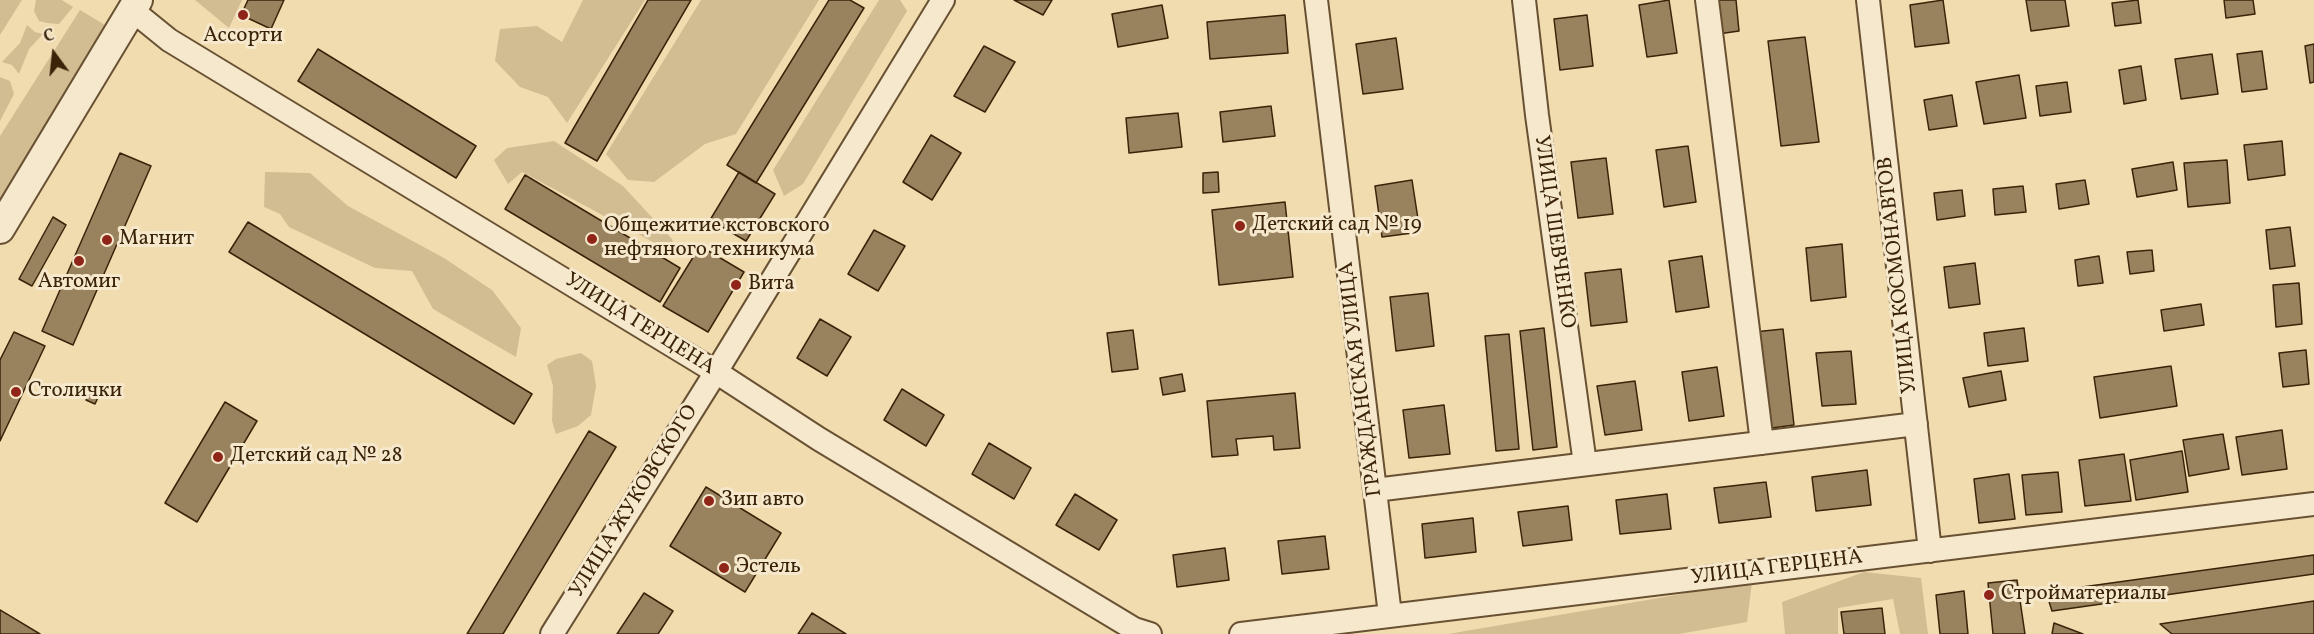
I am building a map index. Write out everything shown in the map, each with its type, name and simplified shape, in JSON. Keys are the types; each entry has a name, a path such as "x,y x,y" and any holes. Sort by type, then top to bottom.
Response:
{"street":[{"name":"УЛИЦА ЖУКОВСКОГО","path":"552,634 716,372 943,0"},
{"name":"ГРАЖДАНСКАЯ УЛИЦА","path":"1316,0 1390,615"},
{"name":"УЛИЦА ШЕВЧЕНКО","path":"1524,0 1537,116 1585,464"},
{"path":"1707,0 1762,443"},
{"name":"УЛИЦА КОСМОНАВТОВ","path":"1868,0 1929,551"},
{"name":"УЛИЦА ГЕРЦЕНА","path":"129,3 170,40 716,372 869,469 1134,629 1149,634"},
{"path":"0,229 129,3"},
{"path":"1375,490 1916,424"},
{"name":"УЛИЦА ГЕРЦЕНА","path":"1241,634 2314,504"}],"shaded area":[{"path":"0,0 22,0 0,35"},
{"path":"36,0 62,0 73,7 59,24 47,23 39,21 34,11"},
{"path":"195,0 242,0 229,28"},
{"path":"583,0 645,0 567,123 548,97 520,87 495,61 500,29 537,26 562,42"},
{"path":"701,0 819,0 736,134 705,144 654,182 628,180 606,154"},
{"path":"879,0 900,0 907,11 803,184 784,196 773,170"},
{"path":"80,10 105,25 0,200 0,136"},
{"path":"27,25 35,32 43,34 29,49 19,74 12,65 2,62 20,43"},
{"path":"0,77 10,81 14,94 0,121"},
{"path":"554,141 623,186 672,239 677,255 522,172 508,184 494,160 507,148"},
{"path":"265,172 310,173 348,206 444,258 492,290 521,328 516,357 433,309 412,271 375,268 289,227 280,214 264,207"},
{"path":"581,353 592,361 596,386 591,415 578,426 556,434 552,421 553,386 547,365 556,359"},
{"path":"1864,572 1921,578 1928,634 1900,634 1893,599 1838,608 1838,634 1785,634 1782,602"},
{"path":"1752,582 1747,622 1679,634 1448,634"}],"building":[{"path":"248,0 284,0 271,29 241,15"},
{"path":"648,0 691,0 597,161 565,143"},
{"path":"829,0 850,0 864,8 756,183 727,165"},
{"path":"1014,0 1052,0 1043,15"},
{"path":"1669,0 1677,53 1647,57 1639,5"},
{"path":"1714,0 1736,0 1739,31 1718,34"},
{"path":"1943,0 1949,43 1915,47 1910,5"},
{"path":"2026,0 2065,0 2069,26 2031,31"},
{"path":"2138,0 2141,23 2115,26 2112,3"},
{"path":"2224,0 2253,0 2255,14 2226,18"},
{"path":"1162,5 1168,38 1118,47 1112,14"},
{"path":"1285,15 1288,53 1210,59 1207,22"},
{"path":"1587,15 1593,66 1560,70 1554,19"},
{"path":"1805,37 1819,142 1781,146 1768,41"},
{"path":"1396,38 1403,89 1363,94 1356,44"},
{"path":"2314,44 2314,82 2310,83 2305,46"},
{"path":"984,46 1015,62 985,112 954,96"},
{"path":"318,49 476,146 456,178 298,81"},
{"path":"2262,51 2267,89 2242,92 2237,54"},
{"path":"2212,54 2218,94 2181,99 2175,59"},
{"path":"2141,66 2146,100 2124,104 2119,70"},
{"path":"2019,75 2026,118 1984,124 1976,82"},
{"path":"2067,82 2071,112 2040,116 2036,86"},
{"path":"1952,95 1957,126 1929,130 1924,100"},
{"path":"1271,106 1275,136 1223,142 1220,112"},
{"path":"1178,113 1182,147 1129,153 1126,118"},
{"path":"931,135 961,153 932,200 903,182"},
{"path":"2282,141 2285,175 2248,180 2244,145"},
{"path":"1688,146 1696,202 1664,207 1656,150"},
{"path":"120,153 151,166 73,345 42,331"},
{"path":"1606,158 1613,214 1578,218 1571,162"},
{"path":"2227,160 2230,203 2188,207 2184,163"},
{"path":"2173,162 2177,190 2137,197 2132,169"},
{"path":"739,172 775,194 746,241 710,220"},
{"path":"1218,172 1219,192 1203,193 1203,173"},
{"name":"Общежитие кстовского нефтяного техникума","path":"525,175 680,268 660,302 505,209"},
{"path":"1412,180 1420,232 1382,237 1375,186"},
{"path":"2085,180 2089,204 2059,209 2056,184"},
{"path":"2023,186 2026,212 1995,215 1993,189"},
{"path":"1962,190 1965,216 1937,220 1934,193"},
{"path":"1285,202 1293,277 1219,285 1212,210"},
{"path":"53,217 66,225 32,286 19,279"},
{"path":"248,222 532,394 514,424 229,252"},
{"path":"2290,227 2295,266 2270,269 2266,230"},
{"path":"874,230 905,246 878,291 848,274"},
{"path":"1842,244 1846,297 1811,301 1806,248"},
{"path":"700,246 744,272 708,332 663,306"},
{"path":"2152,250 2154,271 2130,274 2127,252"},
{"path":"1702,256 1709,307 1676,312 1669,261"},
{"path":"2099,256 2103,283 2078,286 2075,260"},
{"path":"1975,263 1980,304 1949,308 1944,267"},
{"path":"1621,269 1627,322 1591,326 1585,273"},
{"path":"2299,283 2302,324 2276,327 2273,285"},
{"path":"1428,293 1434,346 1396,351 1390,297"},
{"path":"2201,304 2204,325 2164,331 2161,310"},
{"path":"820,319 851,337 827,376 797,358"},
{"path":"1544,328 1557,447 1533,450 1520,331"},
{"path":"2024,328 2028,361 1988,366 1984,333"},
{"path":"1783,329 1794,425 1765,429 1754,332"},
{"path":"1133,330 1138,369 1112,372 1107,333"},
{"path":"14,332 45,346 0,441 0,360"},
{"path":"1509,334 1519,449 1496,451 1485,336"},
{"path":"2306,350 2309,384 2283,387 2279,353"},
{"path":"1851,351 1856,404 1822,406 1816,353"},
{"path":"2171,366 2177,406 2100,418 2094,377"},
{"path":"1717,367 1724,416 1689,421 1682,372"},
{"path":"2001,371 2006,400 1969,407 1963,378"},
{"path":"1182,374 1185,391 1163,395 1160,378"},
{"path":"1635,381 1642,430 1605,435 1597,386"},
{"path":"93,387 101,391 95,404 86,400"},
{"path":"902,389 944,415 926,446 884,420"},
{"path":"1295,393 1300,448 1274,450 1273,436 1236,439 1238,455 1212,457 1207,401"},
{"path":"225,402 257,421 197,522 165,503"},
{"path":"1444,405 1450,454 1409,458 1403,410"},
{"path":"2282,430 2287,469 2242,475 2236,437"},
{"path":"589,431 616,447 503,634 467,634"},
{"path":"2223,434 2229,469 2189,476 2183,440"},
{"path":"989,443 1031,468 1014,499 972,474"},
{"path":"2182,451 2188,492 2136,500 2130,460"},
{"path":"2124,454 2131,501 2085,506 2079,460"},
{"path":"1867,470 1871,505 1816,511 1812,477"},
{"path":"2058,472 2062,512 2026,515 2022,475"},
{"path":"2009,474 2015,519 1979,523 1974,479"},
{"path":"1766,482 1771,517 1719,523 1714,488"},
{"path":"706,487 781,533 745,592 670,546"},
{"path":"1075,494 1117,520 1099,550 1056,525"},
{"path":"1667,494 1671,529 1620,534 1616,500"},
{"path":"1568,506 1572,540 1523,546 1518,512"},
{"path":"1473,518 1476,552 1425,558 1422,524"},
{"path":"1325,536 1329,569 1282,574 1278,541"},
{"path":"1225,548 1229,580 1177,587 1173,555"},
{"path":"2314,555 2314,574 2052,611 2046,592"},
{"path":"2017,580 2025,634 1993,634 1988,583"},
{"path":"1964,591 1968,634 1940,634 1936,595"},
{"path":"644,593 673,611 658,634 617,634"},
{"path":"2314,601 2314,634 2172,634 2160,624"},
{"path":"1882,608 1885,634 1844,634 1841,612"},
{"path":"0,610 40,634 0,634"},
{"path":"812,613 846,634 798,634"},
{"path":"2054,623 2083,634 2052,634"}],"place":[{"name":"Ассорти","path":"243,15"},
{"name":"Детский сад № 19","path":"1240,226"},
{"name":"Общежитие кстовского нефтяного техникума","path":"592,239"},
{"name":"Магнит","path":"107,240"},
{"name":"Автомиг","path":"79,261"},
{"name":"Вита","path":"736,285"},
{"name":"Столички","path":"16,392"},
{"name":"Детский сад № 28","path":"218,457"},
{"name":"Зип авто","path":"709,501"},
{"name":"Эстель","path":"724,568"},
{"name":"Стройматериалы","path":"1989,595"}]}
